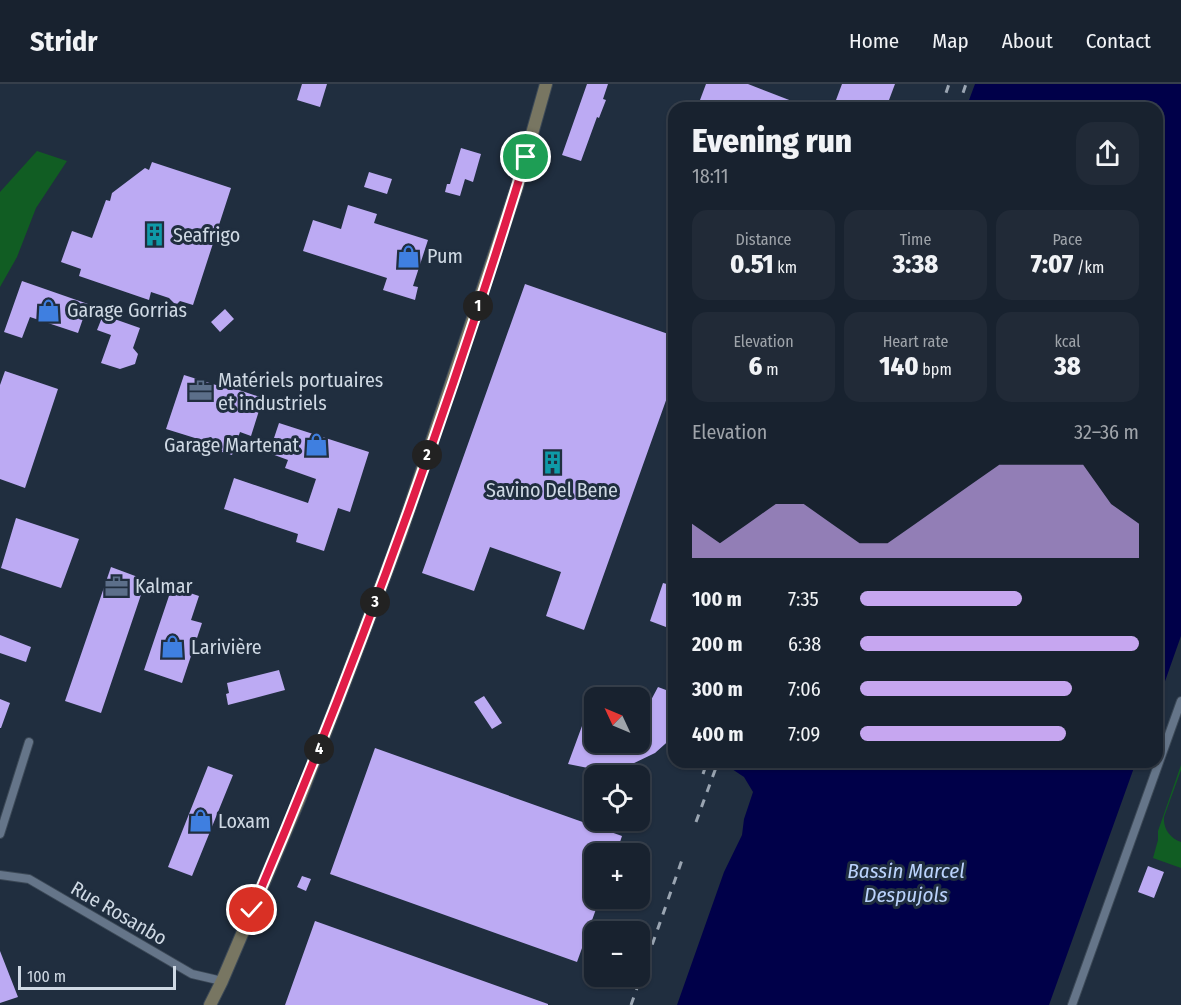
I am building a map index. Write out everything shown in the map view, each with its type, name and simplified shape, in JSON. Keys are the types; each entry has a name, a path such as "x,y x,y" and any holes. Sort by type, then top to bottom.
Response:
{"main road":[{"path":"210,1005 299,800 401,532 517,187 546,84"}],"street":[{"path":"1163,751 1181,701"},
{"path":"0,834 29,742"},
{"path":"1072,1005 1157,768"},
{"name":"Rue Rosanbo","path":"0,875 28,879 192,974 222,981"}],"green space":[{"path":"37,151 67,161 36,208 17,257 0,287 0,192"},
{"path":"1181,765 1164,821 1168,833 1181,842 1181,868 1153,858 1158,831"}],"water":[{"path":"975,84 1181,84 1181,636 1163,687 1163,102 968,102"},
{"name":"Bassin Marcel Despujols","path":"1134,768 1049,1005 677,1005 724,872 742,835 744,819 753,792 744,777 732,769"}],"building":[{"path":"302,84 327,84 320,107 297,100"},
{"path":"587,84 608,84 603,99 606,100 599,118 597,117 581,161 562,155"},
{"path":"706,84 748,84 794,102 699,102"},
{"path":"842,84 895,84 888,102 835,102"},
{"path":"461,148 481,154 473,182 465,179 460,196 445,192 447,184 450,184"},
{"name":"Seafrigo","path":"152,162 231,188 193,305 180,301 176,305 169,298 151,292 149,300 79,276 81,269 61,262 72,231 92,238 106,200 110,201 112,193 145,168 149,170"},
{"path":"369,172 392,179 387,194 364,187"},
{"path":"348,205 377,214 374,223 428,240 413,286 418,287 415,300 383,290 387,278 303,251 313,220 341,229"},
{"name":"Garage Gorrias","path":"22,281 88,304 78,333 30,317 22,338 4,332"},
{"name":"Savino Del Bene","path":"525,284 668,334 668,395 584,630 546,616 561,572 490,547 474,591 422,573"},
{"path":"225,309 234,319 220,332 211,322"},
{"path":"103,315 140,328 133,348 138,354 135,364 120,369 101,363 111,335 97,330"},
{"path":"5,371 58,389 25,488 0,479 0,385"},
{"path":"184,375 263,398 251,436 240,432 232,455 209,448 211,443 166,429"},
{"path":"279,423 369,452 350,512 338,508 324,551 296,542 298,534 224,509 234,478 308,503 316,479 285,468 288,460 269,453"},
{"path":"16,518 79,539 61,588 1,568"},
{"path":"111,567 146,580 101,713 65,701"},
{"path":"663,583 668,584 668,628 650,621"},
{"name":"Larivière","path":"172,587 199,596 191,620 202,623 182,683 144,670"},
{"path":"0,635 31,647 26,662 0,653"},
{"path":"279,670 285,690 228,705 227,683"},
{"path":"658,687 668,691 668,741 655,753 630,765 584,765 584,767 568,764 582,726 584,726 584,753 650,753 650,702"},
{"path":"484,696 502,723 492,729 474,702"},
{"path":"0,699 10,703 1,728 0,728"},
{"path":"375,748 584,822 584,831 608,831 622,836 620,843 584,843 584,909 596,909 592,921 584,921 584,943 577,962 330,874"},
{"name":"Loxam","path":"208,766 233,775 192,876 168,867"},
{"path":"1148,866 1164,872 1154,898 1138,892"},
{"path":"302,876 311,879 306,891 297,887"},
{"path":"315,921 548,1004 548,1005 285,1005"},
{"path":"0,951 18,997 0,1003"}],"railway":[{"path":"943,102 949,84"},
{"path":"960,102 966,84"},
{"path":"703,774 705,768"},
{"path":"696,822 716,768"},
{"path":"631,1005 682,860"}],"place":[{"name":"Seafrigo","path":"155,235"},
{"name":"Pum","path":"409,256"},
{"name":"Garage Gorrias","path":"49,310"},
{"name":"Matériels portuaires et industriels","path":"200,391"},
{"name":"Garage Martenat","path":"317,445"},
{"name":"Savino Del Bene","path":"552,462"},
{"name":"Kalmar","path":"117,586"},
{"name":"Larivière","path":"173,647"},
{"name":"Loxam","path":"200,821"}],"route":[{"path":"252,910 299,800 401,532 526,157"}]}
